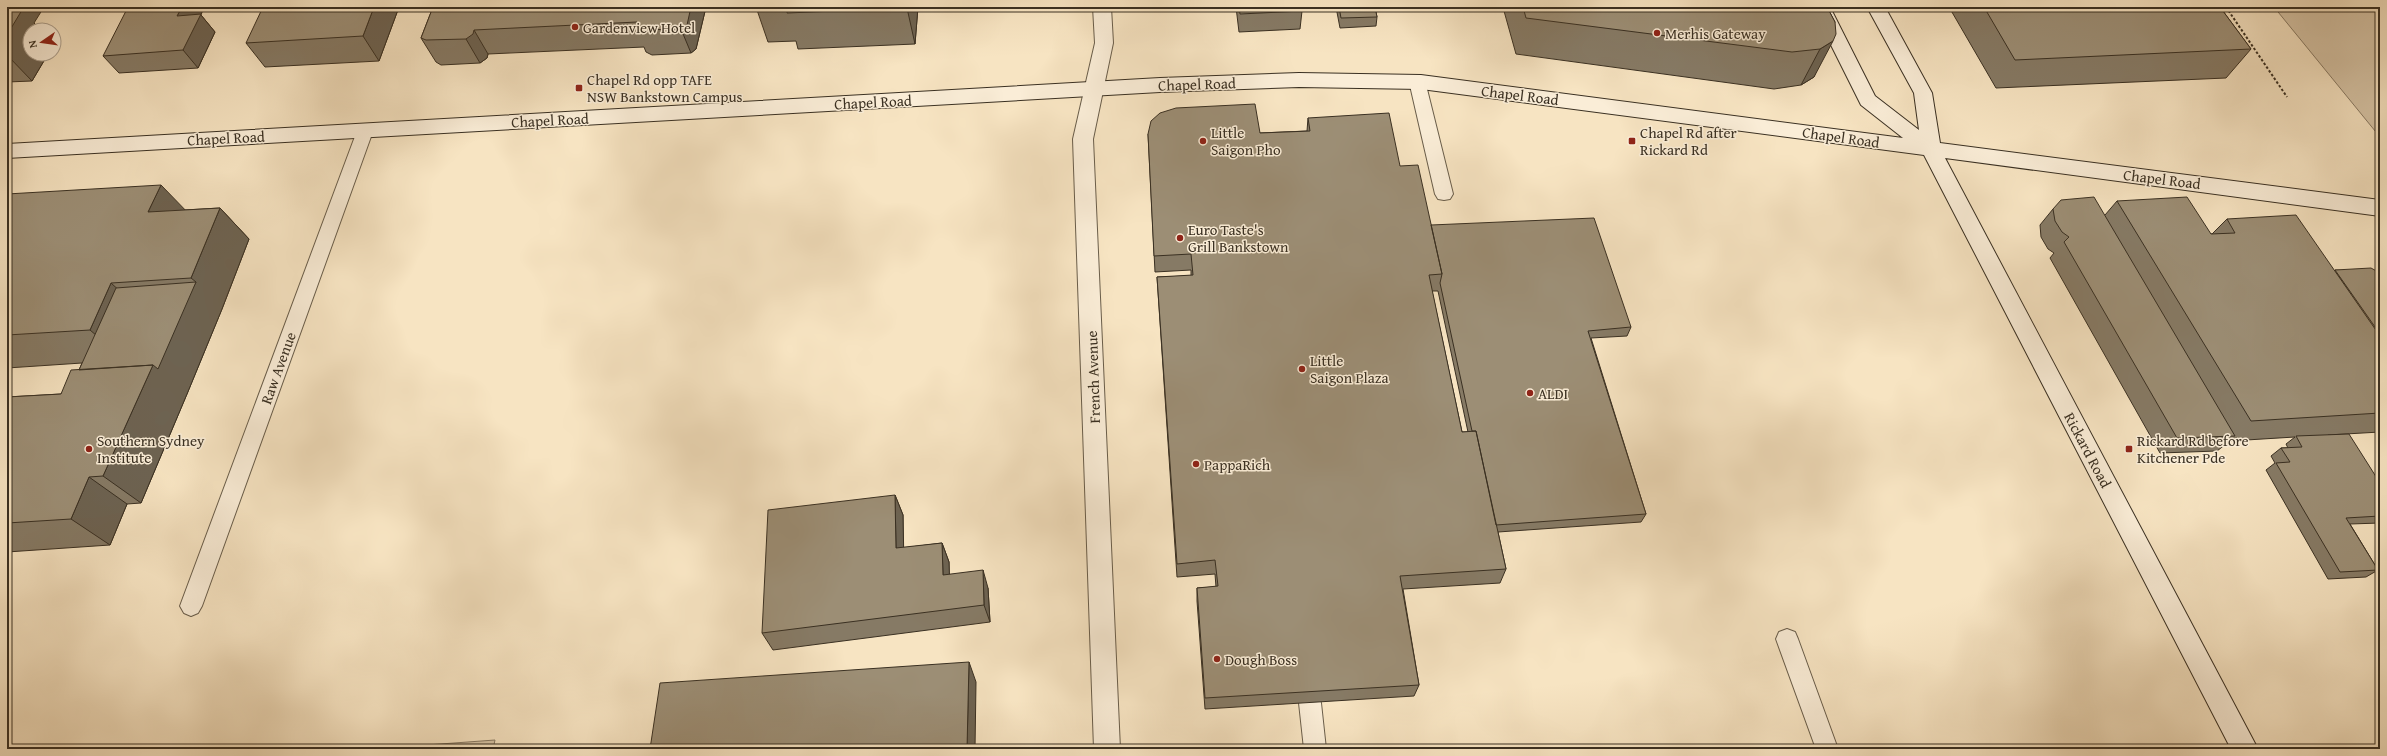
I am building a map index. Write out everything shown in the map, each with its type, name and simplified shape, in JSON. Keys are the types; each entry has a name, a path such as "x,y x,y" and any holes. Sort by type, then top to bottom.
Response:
{"main road":[{"name":"French Avenue","path":"1102,7 1104,43 1084,139 1107,749"},
{"name":"Rickard Road","path":"1821,7 1868,100 1931,150"},
{"name":"Rickard Road","path":"1876,7 1923,93 1931,150 2246,749"},
{"name":"Chapel Road","path":"7,151 1094,90 1160,85 1299,80 1417,81 1931,150 2380,208"}],"lane":[{"path":"1417,81 1444,194"},
{"name":"Raw Avenue","path":"191,606 365,131"},
{"path":"1787,639 1827,749"},
{"path":"1310,703 1315,749"}],"path":[{"path":"2226,7 2287,97"}],"shaded area":[{"path":"2274,7 2380,7 2380,137"},
{"path":"495,740 493,749 372,749"}],"building":[{"path":"128,7 182,7 177,16 201,14 183,50 103,56"},
{"path":"263,7 374,7 363,36 246,43"},
{"path":"433,7 691,7 687,25 681,29 641,30 635,28 637,22 474,30 473,34 466,39 426,40 421,38"},
{"path":"788,7 907,7 907,8 787,13"},
{"path":"1239,7 1301,7 1302,11 1240,14"},
{"path":"1339,7 1375,7 1377,17 1341,18"},
{"path":"1523,7 1827,7 1835,22 1836,34 1833,41 1820,49 1792,52 1526,18"},
{"path":"1984,7 2220,7 2251,49 2015,60"},
{"path":"22,10 7,35 7,11"},
{"name":"Little Saigon Plaza","path":"1255,104 1260,133 1310,131 1308,118 1389,113 1400,166 1418,165 1442,274 1429,275 1462,432 1476,431 1506,569 1400,576 1419,685 1205,698 1197,588 1218,586 1215,560 1177,564 1157,277 1193,275 1191,254 1154,256 1148,134 1151,121 1160,113 1176,108"},
{"path":"161,185 148,212 220,208 191,278 111,283 90,330 7,335 7,194"},
{"path":"2094,197 2235,436 2177,438 2064,242 2069,237 2062,232 2055,221 2053,209 2061,200"},
{"path":"2187,197 2211,234 2235,233 2227,219 2296,215 2380,336 2380,413 2251,421 2117,201"},
{"name":"ALDI","path":"1594,218 1631,327 1588,331 1646,514 1496,525 1476,431 1472,431 1440,283 1442,274 1431,225"},
{"path":"2371,268 2380,273 2380,334 2335,270"},
{"path":"196,282 158,369 153,365 79,370 116,288"},
{"path":"153,365 103,476 89,477 71,519 7,523 7,397 61,394 71,370"},
{"path":"2349,434 2380,483 2380,516 2346,518 2378,570 2340,572 2276,463 2290,462 2281,448 2302,447 2296,436"},
{"path":"895,495 896,548 942,543 943,575 983,570 984,605 762,633 768,510"},
{"path":"969,662 967,749 650,749 660,683"}],"place":[{"name":"Gardenview Hotel","path":"575,27"},
{"name":"Merhis Gateway","path":"1657,33"},
{"name":"Chapel Rd opp TAFE NSW Bankstown Campus","path":"579,88"},
{"name":"Little Saigon Pho","path":"1203,141"},
{"name":"Chapel Rd after Rickard Rd","path":"1632,141"},
{"name":"Euro Taste's Grill Bankstown","path":"1180,238"},
{"name":"Little Saigon Plaza","path":"1302,369"},
{"name":"ALDI","path":"1530,393"},
{"name":"Southern Sydney Institute","path":"89,449"},
{"name":"Rickard Rd before Kitchener Pde","path":"2129,449"},
{"name":"PappaRich","path":"1196,464"},
{"name":"Dough Boss","path":"1217,659"}]}
